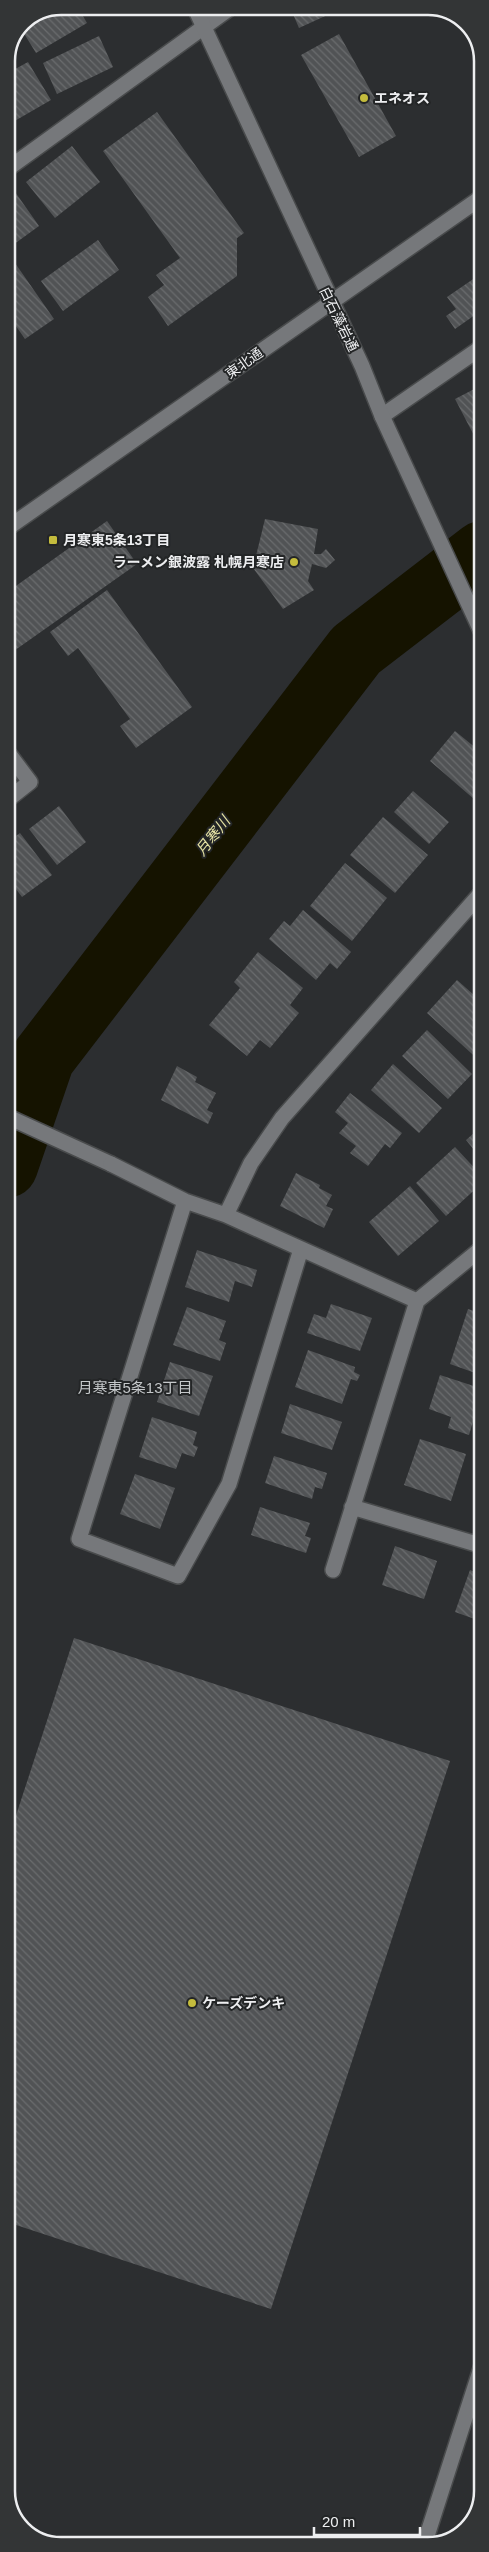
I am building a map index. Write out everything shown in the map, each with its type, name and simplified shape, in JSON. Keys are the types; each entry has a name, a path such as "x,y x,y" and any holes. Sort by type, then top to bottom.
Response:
{"street":[{"name":"白石藻岩通","path":"198,15 362,366 382,416 474,615"},
{"path":"15,164 221,15"},
{"name":"東北通","path":"15,523 474,203"},
{"path":"382,416 474,353"},
{"path":"15,762 30,782 15,794"},
{"path":"226,1215 251,1163 282,1118 474,901"},
{"path":"15,1120 111,1164 185,1201 226,1215 417,1301"},
{"path":"185,1201 80,1539 178,1576 229,1484 301,1249"},
{"path":"333,1570 417,1301 474,1255"},
{"path":"352,1507 474,1544"},
{"path":"427,2537 474,2390"}],"building":[{"path":"61,15 82,15 87,23 36,53 24,34 28,28 43,18"},
{"path":"293,15 327,15 299,28"},
{"path":"339,34 396,136 359,157 301,55"},
{"path":"99,36 113,67 57,94 43,63"},
{"path":"28,62 51,100 15,121 15,69"},
{"path":"157,112 244,233 237,238 237,276 168,326 148,297 164,285 156,275 180,258 103,151"},
{"path":"72,146 100,182 55,218 26,182"},
{"path":"15,192 39,226 15,243"},
{"path":"98,240 119,270 63,311 41,281"},
{"path":"15,263 54,319 25,339 15,325"},
{"path":"474,278 474,316 455,329 446,316 456,309 447,297"},
{"path":"474,389 474,435 455,399"},
{"name":"ラーメン銀波露 札幌月寒店","path":"265,519 318,529 314,554 321,554 326,549 335,560 326,568 312,564 308,581 314,590 283,609 253,568"},
{"path":"107,521 137,564 15,650 15,587"},
{"path":"107,590 192,707 136,748 120,726 130,719 78,648 68,656 50,632"},
{"path":"455,731 474,746 474,799 430,761"},
{"path":"413,791 449,822 429,844 394,812"},
{"path":"59,806 86,842 57,865 29,829"},
{"path":"383,817 428,855 395,893 350,855"},
{"path":"20,833 52,875 22,897 15,888 15,837"},
{"path":"345,863 387,898 352,941 310,906"},
{"path":"303,910 351,952 337,969 330,963 316,980 269,939 284,921 290,926"},
{"path":"258,952 303,988 290,1005 299,1013 270,1048 260,1040 247,1056 209,1025 240,988 234,982"},
{"path":"457,980 474,995 474,1056 427,1013"},
{"path":"427,1030 472,1074 448,1099 402,1056"},
{"path":"393,1064 442,1108 419,1133 371,1090"},
{"path":"177,1066 197,1077 195,1082 216,1093 207,1110 213,1113 208,1124 161,1100"},
{"path":"350,1093 402,1133 390,1148 385,1144 368,1166 350,1153 356,1146 339,1133 348,1123 335,1112"},
{"path":"474,1133 474,1150 466,1140"},
{"path":"455,1147 474,1167 474,1190 446,1216 416,1183"},
{"path":"296,1173 320,1185 319,1188 332,1195 326,1206 333,1209 324,1228 280,1206"},
{"path":"410,1186 439,1221 398,1256 369,1222"},
{"path":"197,1250 257,1270 252,1287 235,1281 229,1302 185,1287"},
{"path":"331,1304 372,1318 360,1351 307,1333 314,1314 326,1318"},
{"path":"187,1307 226,1321 219,1340 226,1343 220,1361 173,1345"},
{"path":"468,1309 474,1311 474,1373 450,1364"},
{"path":"308,1350 355,1367 354,1372 360,1375 357,1381 351,1379 342,1404 295,1387"},
{"path":"170,1362 213,1376 199,1416 157,1402"},
{"path":"440,1375 474,1386 474,1419 469,1435 448,1428 451,1417 429,1409"},
{"path":"290,1404 342,1422 332,1450 281,1433"},
{"path":"152,1417 197,1432 193,1445 198,1447 194,1457 182,1453 176,1469 139,1457"},
{"path":"420,1439 466,1454 451,1501 404,1485"},
{"path":"274,1456 327,1473 322,1489 315,1487 312,1499 265,1483"},
{"path":"135,1474 175,1488 160,1529 120,1514"},
{"path":"260,1507 310,1523 305,1536 311,1538 306,1553 251,1535"},
{"path":"395,1546 437,1561 424,1599 382,1585"},
{"path":"470,1570 474,1572 474,1619 455,1612"},
{"path":"74,1638 450,1761 271,2309 15,2225 15,1819"}],"waterway":[{"name":"月寒川","path":"15,1140 43,1058 356,650 474,559"}],"place":[{"name":"エネオス","path":"364,98"},
{"name":"月寒東5条13丁目","path":"53,540"},
{"name":"ラーメン銀波露 札幌月寒店","path":"294,562"},
{"name":"ケーズデンキ","path":"192,2003"}],"district":[{"name":"月寒東5条13丁目","path":"135,1388"}]}
